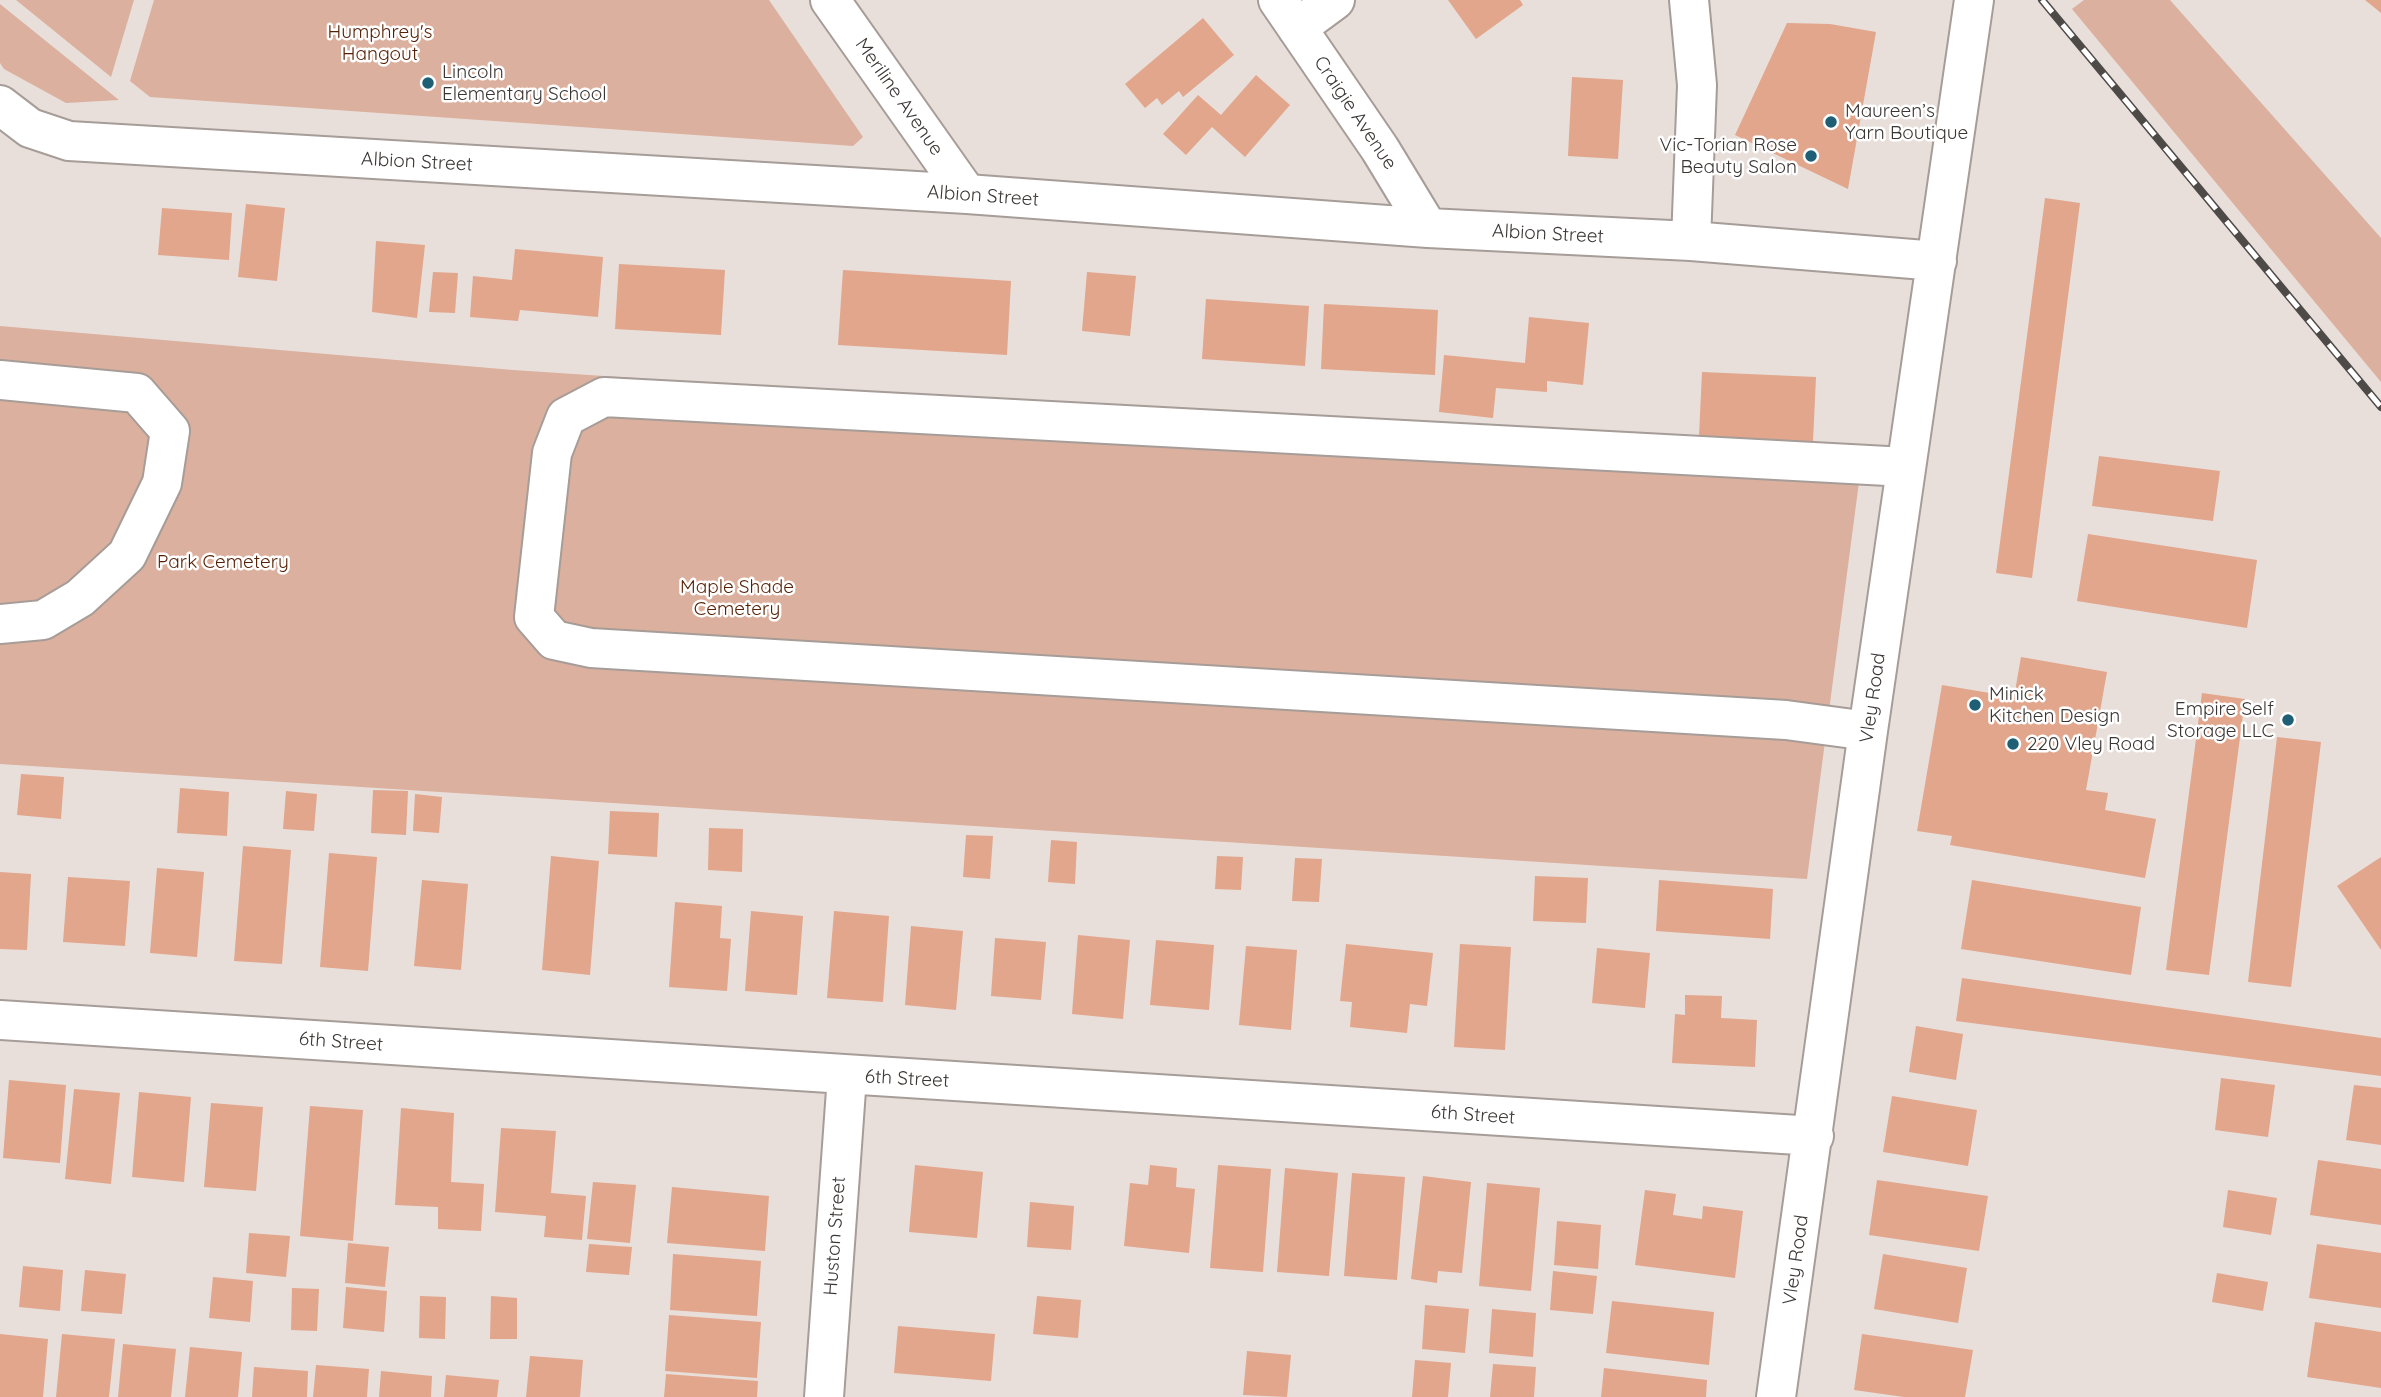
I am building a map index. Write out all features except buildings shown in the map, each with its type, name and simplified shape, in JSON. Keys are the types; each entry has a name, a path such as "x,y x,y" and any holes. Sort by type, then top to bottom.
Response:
{"street":[{"name":"Meriline Avenue","path":"830,0 967,194"},
{"path":"1288,14 1335,0"},
{"path":"1689,0 1697,85 1691,241"},
{"name":"Vley Road","path":"1776,1397 1868,731 1974,0"},
{"name":"Craigie Avenue","path":"1288,14 1386,159 1428,228"},
{"name":"Albion Street","path":"15,117 81,142 967,194 1428,228 1691,241 1937,261"},
{"path":"0,380 137,393 170,431 162,483 127,555 80,598 43,620 0,624"},
{"path":"1868,731 1786,720 591,648 554,640 534,617 552,453 566,417 604,397 1906,467"},
{"name":"6th Street","path":"0,1020 1814,1136"},
{"name":"Huston Street","path":"824,1397 846,1076"}],"green space":[{"path":"16,0 134,0 111,77"},
{"name":"Lincoln Elementary School","path":"154,0 769,0 863,137 853,146 150,97 130,81"},
{"path":"2084,0 2170,0 2381,238 2381,382 2072,9"},
{"path":"0,4 119,100 66,103 4,69 0,63"},
{"name":"Maple Shade Cemetery","path":"0,326 513,370 1862,459 1807,879 0,764"}],"railway":[{"path":"2042,0 2381,407"}],"place":[{"name":"Lincoln Elementary School","path":"428,83"},
{"name":"Maureen’s Yarn Boutique","path":"1831,122"},
{"name":"Vic-Torian Rose Beauty Salon","path":"1811,156"},
{"name":"Minick Kitchen Design","path":"1975,705"},
{"name":"Empire Self Storage LLC","path":"2288,720"},
{"name":"220 Vley Road","path":"2013,744"}],"park label":[{"name":"Humphrey's Hangout","path":"380,43"},
{"name":"Park Cemetery","path":"223,562"}]}
